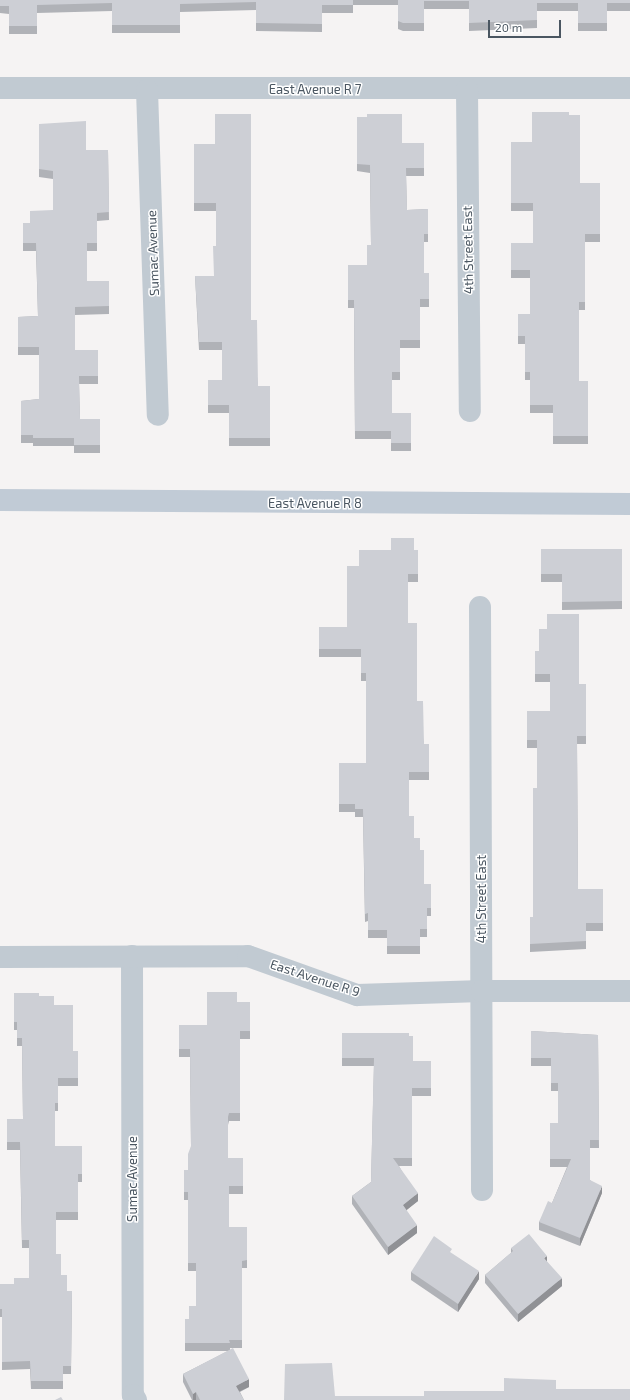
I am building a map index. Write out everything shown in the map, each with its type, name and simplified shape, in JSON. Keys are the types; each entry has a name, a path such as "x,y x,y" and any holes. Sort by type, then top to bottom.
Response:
{"street":[{"name":"East Avenue R 7","path":"0,88 147,90 630,88"},
{"name":"4th Street East","path":"467,89 470,411"},
{"name":"Sumac Avenue","path":"147,90 158,415"},
{"name":"East Avenue R 8","path":"0,500 630,504"},
{"name":"4th Street East","path":"480,607 482,1190"},
{"name":"Sumac Avenue","path":"132,956 133,1395 136,1400"},
{"name":"East Avenue R 9","path":"0,957 248,956 357,995 482,991 630,991"}],"building":[{"path":"0,0 353,0 353,5 322,5 322,24 256,23 256,2 180,4 180,25 112,25 112,3 37,5 37,26 9,26 9,6 0,6"},
{"path":"398,0 630,0 630,3 607,3 607,23 578,23 578,3 537,3 537,20 469,23 469,1 424,1 424,23 403,23 398,21"},
{"path":"532,112 569,112 569,115 580,115 580,183 600,183 600,234 585,234 585,302 579,302 579,381 588,381 588,436 553,436 553,405 530,405 530,372 525,372 525,336 518,336 518,314 530,314 530,270 511,270 511,243 533,243 533,203 511,203 511,142 532,142"},
{"path":"215,114 251,114 251,320 257,320 258,386 270,386 270,438 229,438 229,405 208,405 208,380 222,380 222,342 199,342 195,276 214,276 213,246 216,246 216,203 194,203 194,144 215,144"},
{"path":"367,114 402,114 402,143 424,143 424,168 406,168 407,210 428,209 428,234 424,234 424,273 429,273 429,299 420,299 420,340 400,340 400,372 392,372 392,413 411,413 411,443 391,443 391,431 355,431 354,300 348,300 348,265 367,265 367,245 371,245 370,165 357,164 357,117 367,117"},
{"path":"86,121 86,150 108,150 109,212 97,213 97,243 87,243 87,281 109,281 109,306 75,307 75,350 98,350 98,376 79,376 80,419 100,419 100,445 74,445 74,438 33,438 33,435 21,435 21,401 39,399 39,347 18,347 18,317 38,316 36,243 23,243 23,223 30,223 30,211 53,210 53,171 39,169 39,124"},
{"path":"391,538 414,538 414,550 418,550 418,574 408,574 408,623 417,623 417,701 423,701 424,744 429,744 429,772 409,772 409,816 414,816 414,838 420,838 420,850 424,850 424,884 431,884 431,908 427,908 427,929 420,929 420,946 387,946 387,930 368,930 368,913 365,914 363,809 355,809 355,804 339,804 339,763 366,763 366,673 361,673 361,649 319,649 319,627 347,627 347,566 359,566 359,550 391,550"},
{"path":"541,549 622,549 622,601 562,602 562,574 541,574"},
{"path":"547,614 579,614 579,684 586,684 586,736 577,736 578,889 603,889 603,923 586,923 586,941 530,944 530,917 533,917 533,788 537,788 537,740 527,740 527,711 550,711 550,674 535,674 535,651 539,651 539,629 547,629"},
{"path":"207,992 237,992 237,1002 250,1002 250,1031 240,1031 240,1113 229,1113 228,1117 228,1158 243,1158 243,1186 229,1186 229,1227 247,1227 247,1260 242,1261 242,1340 229,1340 230,1343 185,1343 185,1319 189,1319 189,1306 196,1306 196,1263 188,1263 188,1192 184,1192 184,1170 188,1170 188,1154 191,1146 190,1049 179,1049 179,1025 207,1025"},
{"path":"14,993 39,993 39,996 54,996 54,1005 73,1005 73,1051 78,1051 78,1078 58,1078 58,1103 55,1103 55,1146 82,1146 82,1174 78,1174 78,1212 56,1212 56,1254 61,1254 61,1275 67,1275 67,1291 72,1291 71,1366 63,1366 63,1381 31,1381 30,1361 2,1362 2,1309 0,1309 0,1284 14,1284 14,1278 29,1278 29,1240 22,1240 20,1142 7,1142 7,1119 23,1119 22,1038 17,1038 17,1022 14,1022"},
{"path":"531,1031 598,1035 599,1140 590,1140 590,1180 602,1186 580,1238 539,1222 548,1201 552,1203 571,1159 550,1159 550,1123 558,1123 558,1083 551,1083 551,1058 531,1058"},
{"path":"342,1033 409,1033 409,1036 413,1036 413,1061 431,1061 431,1088 412,1088 412,1158 393,1158 418,1193 403,1205 417,1225 388,1247 352,1196 371,1182 374,1058 342,1058"},
{"path":"529,1234 547,1256 544,1258 562,1278 518,1314 485,1275 513,1251 511,1248"},
{"path":"434,1236 452,1249 450,1252 479,1271 458,1304 411,1272"},
{"path":"233,1348 249,1379 236,1386 244,1400 200,1400 196,1392 193,1394 183,1374"},
{"path":"332,1363 335,1396 424,1396 424,1391 504,1391 504,1378 556,1380 556,1389 630,1389 630,1400 284,1400 285,1364"},
{"path":"61,1397 63,1400 55,1400"}]}
